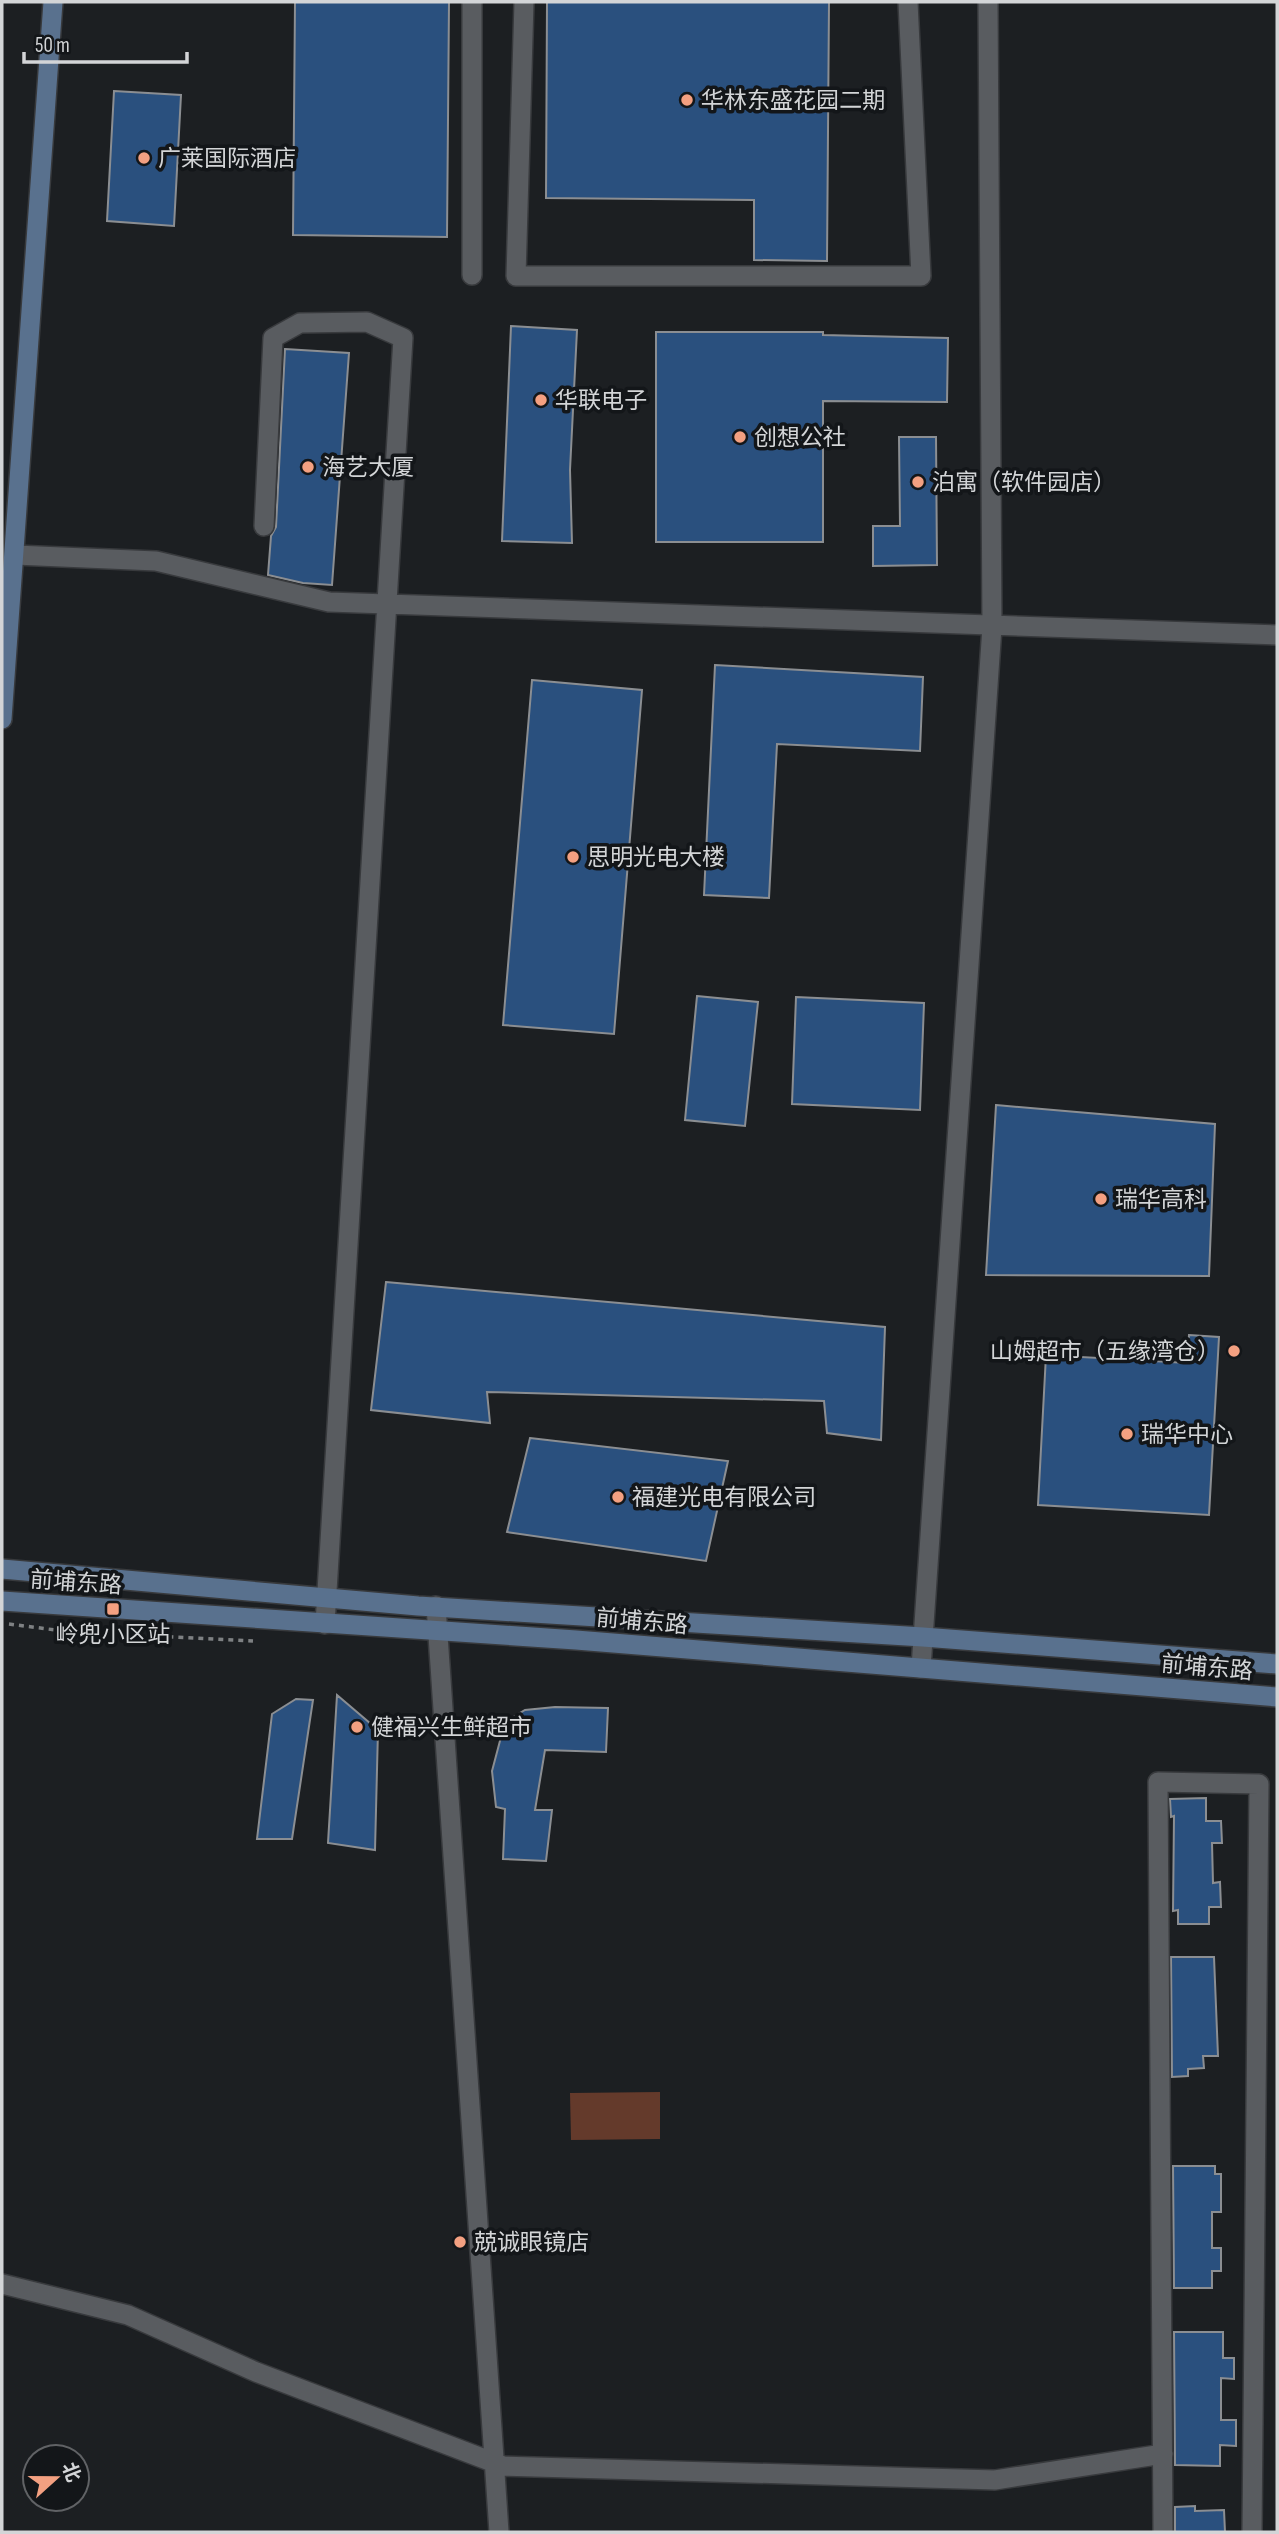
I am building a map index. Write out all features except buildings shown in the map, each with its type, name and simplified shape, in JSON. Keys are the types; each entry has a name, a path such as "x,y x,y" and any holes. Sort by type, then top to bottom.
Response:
{"main road":[{"path":"2,719 53,2"},
{"name":"前埔东路","path":"2,1569 327,1598 923,1637 1277,1664"},
{"name":"前埔东路","path":"2,1601 438,1631 1277,1697"}],"street":[{"path":"472,2 472,275"},
{"path":"524,2 516,276 921,275 908,2"},
{"path":"921,1668 992,627 988,2"},
{"path":"264,526 273,338 300,323 367,322 403,338 326,1624"},
{"path":"15,555 156,561 328,601 992,627 1277,635"},
{"path":"436,1606 499,2532"},
{"path":"1163,2532 1158,1782 1259,1784 1252,2532"},
{"path":"2,2284 128,2315 256,2372 503,2466 995,2480 1163,2454"}],"shaded area":[{"path":"660,2092 660,2139 571,2140 570,2093"}],"place":[{"name":"华林东盛花园二期","path":"687,100"},
{"name":"广莱国际酒店","path":"144,158"},
{"name":"华联电子","path":"541,400"},
{"name":"创想公社","path":"740,437"},
{"name":"海艺大厦","path":"308,467"},
{"name":"泊寓（软件园店）","path":"918,482"},
{"name":"思明光电大楼","path":"573,857"},
{"name":"瑞华高科","path":"1101,1199"},
{"name":"山姆超市（五缘湾仓）","path":"1234,1351"},
{"name":"瑞华中心","path":"1127,1434"},
{"name":"福建光电有限公司","path":"618,1497"},
{"name":"岭兜小区站","path":"113,1609"},
{"name":"健福兴生鲜超市","path":"357,1727"},
{"name":"兢诚眼镜店","path":"460,2242"}]}
